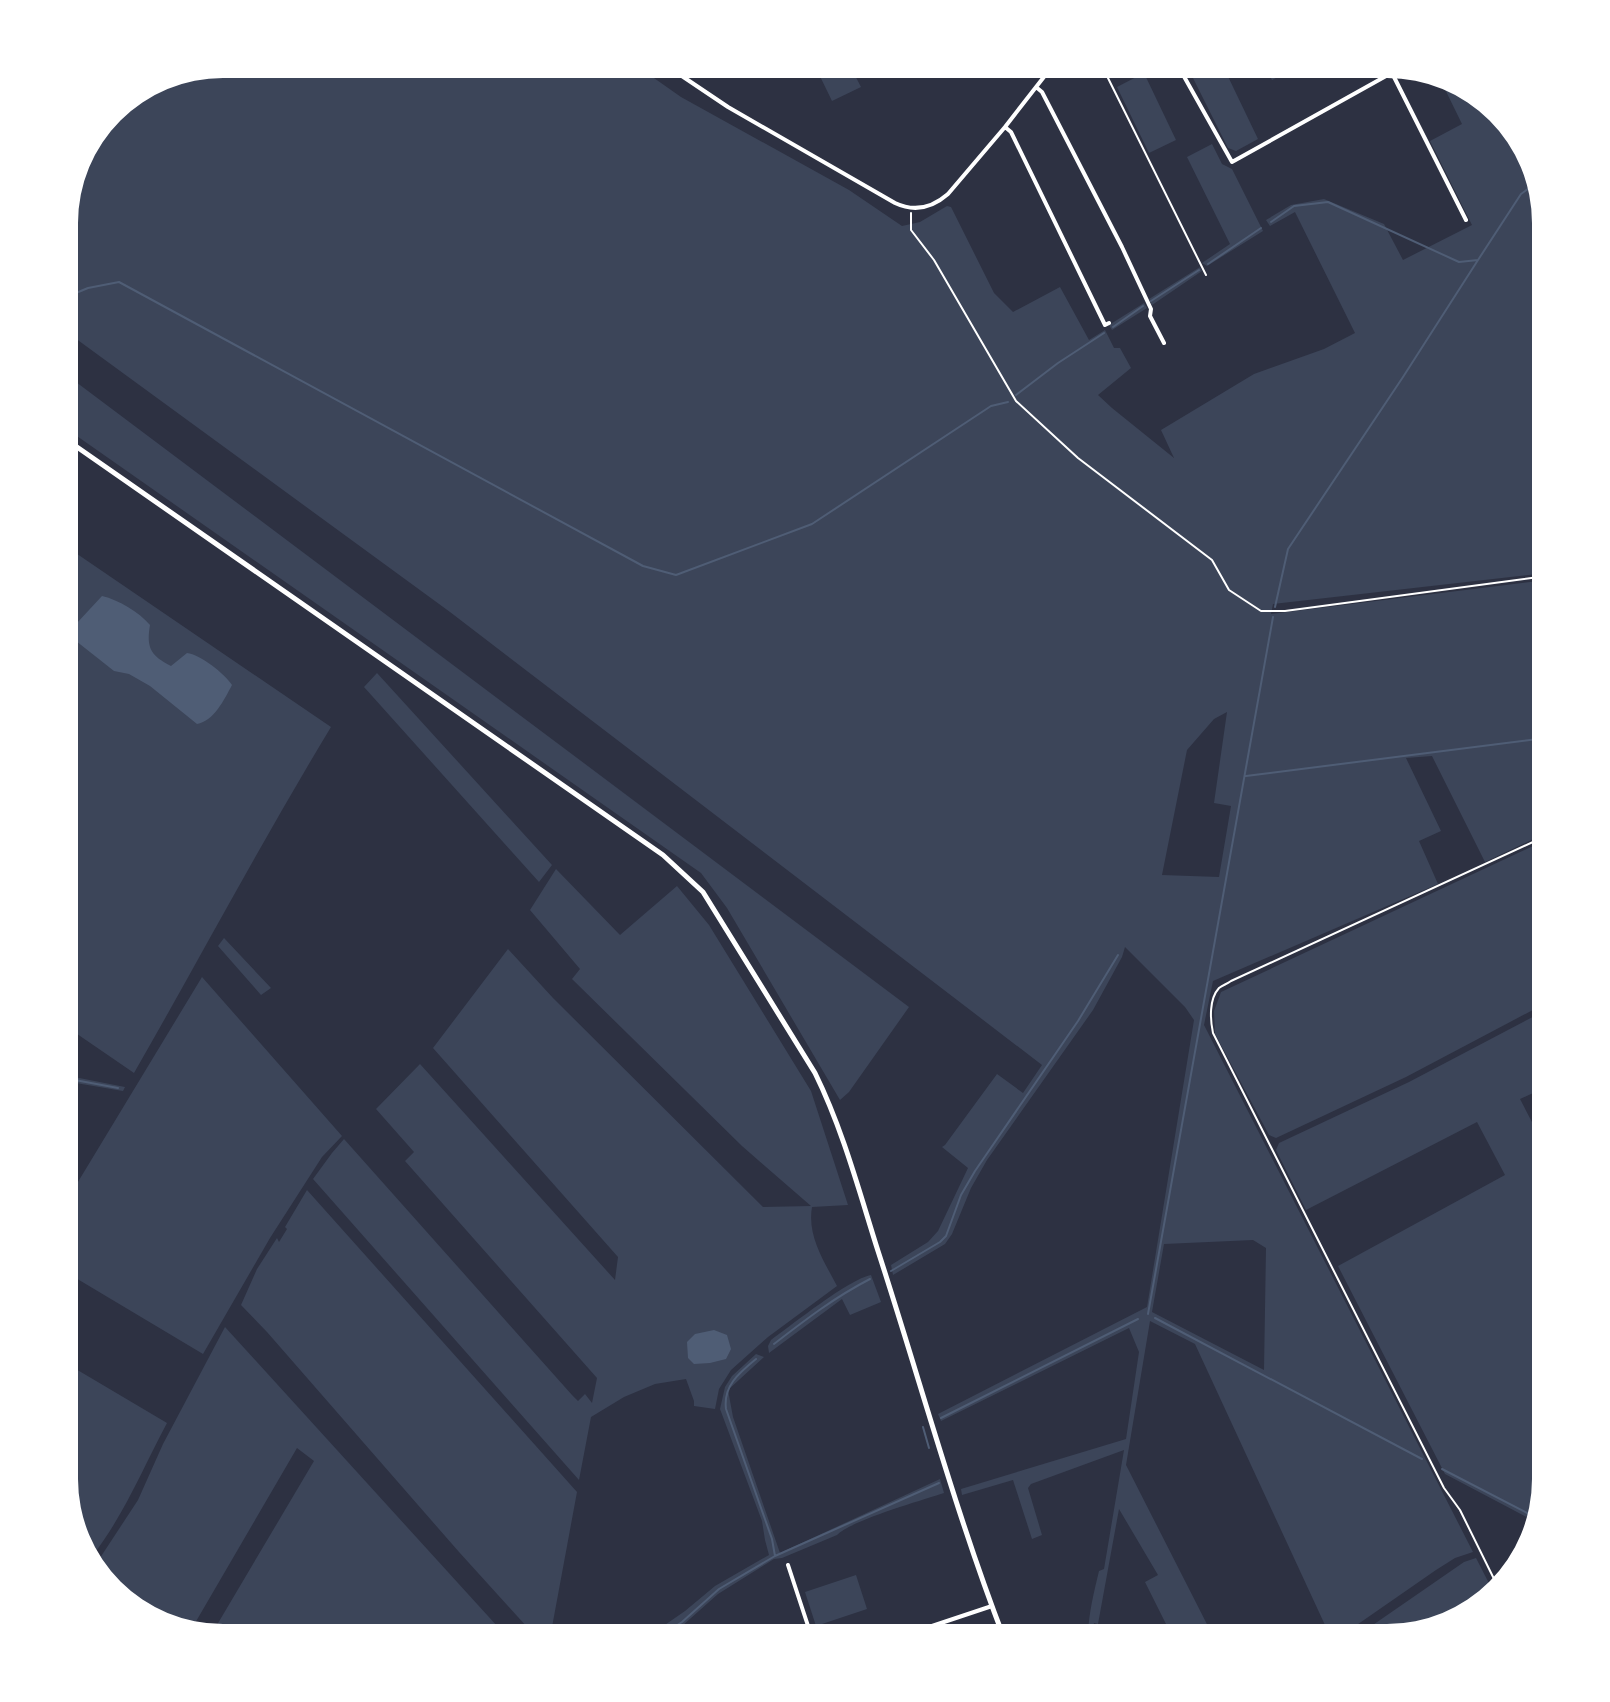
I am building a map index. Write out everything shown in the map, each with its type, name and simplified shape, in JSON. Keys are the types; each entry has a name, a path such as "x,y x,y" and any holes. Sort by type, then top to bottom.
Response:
{"street":[{"path":"685,78 770,132 895,203 918,208 941,200 957,184 1043,78"},
{"path":"1185,78 1232,162 1383,78"},
{"path":"1395,78 1466,220"},
{"path":"1036,87 1042,92 1122,247 1164,343"},
{"path":"1005,127 1011,132 1105,325 1109,323"},
{"path":"78,448 663,855 703,892 815,1073 829,1101 999,1624"},
{"path":"788,1565 807,1624"},
{"path":"938,1624 992,1606"}],"lane":[{"path":"1108,78 1206,275"}],"path":[{"path":"910,216 914,234 940,270 1016,401 1078,458 1212,560 1229,590 1261,611 1285,611 1532,578"},
{"path":"1493,1577 1460,1510 1444,1488 1213,1033 1210,1020 1219,989 1231,981 1532,842"}],"shaded area":[{"path":"223,78 654,78 681,97 849,190 902,226 920,222 947,206 951,207 994,293 1013,312 1060,287 1089,340 1105,330 1114,348 1120,348 1131,368 1098,395 1174,458 1161,430 1254,374 1324,349 1355,333 1295,212 1270,226 1266,220 1291,205 1324,199 1384,224 1403,260 1472,225 1430,141 1462,124 1446,91 1482,114 1513,151 1531,204 1532,575 1273,604 1271,614 1532,582 1532,840 1485,862 1432,756 1406,758 1441,831 1419,841 1438,884 1213,981 1204,1025 1473,1552 1455,1558 1358,1624 1325,1624 1195,1344 1150,1321 1126,1465 1207,1624 1166,1624 1145,1582 1158,1575 1119,1509 1098,1624 1089,1624 1099,1571 1104,1569 1124,1450 1031,1484 1028,1488 1042,1535 1032,1539 1013,1480 962,1495 961,1489 1126,1439 1139,1352 1129,1328 941,1421 938,1414 1147,1307 1194,1020 1125,947 1093,1010 987,1160 945,1244 893,1275 891,1265 928,1242 938,1231 968,1168 942,1147 997,1074 1023,1093 1042,1065 450,612 78,340 78,214 83,186 93,159 108,135 128,114 151,97 186,83","holes":["1227,712 1214,803 1231,806 1219,877 1162,875 1187,750 1214,719","1253,1240 1266,1248 1264,1370 1152,1312 1164,1244"]},
{"path":"821,78 856,78 861,87 832,101"},
{"path":"1134,78 1146,78 1176,140 1149,153 1117,87"},
{"path":"1193,78 1229,78 1258,139 1236,151 1228,148"},
{"path":"1212,144 1222,164 1232,169 1263,231 1207,266 1202,263 1230,244 1187,157"},
{"path":"1200,267 1202,271 1152,305 1149,299"},
{"path":"1144,303 1147,308 1112,330 1109,325"},
{"path":"78,384 909,1007 849,1092 840,1100 727,908 701,873 78,437"},
{"path":"78,555 331,727 134,1073 78,1035"},
{"path":"102,596 115,600 150,625 150,645 155,655 164,662 171,666 187,653 192,654 212,665 232,685 218,709 209,719 197,724 150,686 129,674 114,671 78,643 78,622"},
{"path":"377,673 552,865 539,882 364,687"},
{"path":"1532,847 1532,1010 1406,1077 1276,1138 1269,1135 1215,1034 1214,1011 1221,992"},
{"path":"556,869 620,935 677,886 709,925 811,1091 848,1205 812,1207 814,1238 837,1286 768,1337 731,1370 719,1389 715,1409 694,1406 686,1379 655,1384 624,1397 591,1417 579,1480 313,1179 344,1139 572,1395 578,1401 585,1394 592,1403 597,1378 405,1161 414,1152 376,1109 420,1064 615,1280 618,1257 433,1048 508,949 553,998 763,1207 811,1206 742,1146 572,979 580,969 530,910"},
{"path":"224,938 271,988 261,995 218,946"},
{"path":"202,977 342,1136 322,1157 270,1238 203,1354 78,1279 78,1182"},
{"path":"1532,1017 1532,1093 1520,1099 1532,1122 1532,1479 1527,1517 1445,1474 1338,1266 1505,1175 1477,1122 1306,1210 1276,1150 1279,1143 1409,1082"},
{"path":"78,1078 125,1087 123,1091 78,1083"},
{"path":"307,1190 577,1492 553,1624 524,1624 241,1305 257,1269 277,1238 279,1242 287,1229 285,1227"},
{"path":"871,1275 881,1302 850,1315 842,1299 769,1353 771,1340 835,1293"},
{"path":"225,1327 495,1624 218,1624 314,1461 297,1448 196,1621 159,1609 128,1588 101,1557 138,1500 163,1444"},
{"path":"714,1330 727,1335 731,1349 726,1359 694,1364 688,1358 687,1342 695,1334"},
{"path":"756,1354 764,1357 728,1390 733,1417 780,1553 940,1479 944,1493 871,1517 837,1535 774,1559 718,1594 684,1624 666,1624 715,1586 769,1555 762,1521 720,1409 725,1387 732,1376"},
{"path":"78,1370 167,1423 124,1508 97,1550 79,1498"},
{"path":"1476,1558 1488,1582 1475,1594 1459,1605 1424,1619 1374,1624 1464,1562"},
{"path":"856,1575 867,1609 815,1624 805,1592"}],"waterway":[{"path":"1271,222 1294,206 1328,202 1459,262 1478,260 1521,194 1528,189"},
{"path":"1208,264 1261,228"},
{"path":"1275,607 1288,549 1478,260"},
{"path":"1151,301 1199,270"},
{"path":"78,292 119,282 643,566 676,575 812,524 991,406 1008,402"},
{"path":"1113,327 1143,306"},
{"path":"1016,395 1104,333"},
{"path":"1148,1314 1273,617"},
{"path":"1246,776 1532,740"},
{"path":"891,1271 946,1236 961,1195 975,1171 1078,1021 1118,955"},
{"path":"78,1081 118,1088"},
{"path":"774,1344 832,1301 870,1279"},
{"path":"1155,1318 1422,1459"},
{"path":"941,1418 1138,1319"},
{"path":"756,1359 730,1387 726,1409 772,1539 775,1556"},
{"path":"923,1427 929,1448"},
{"path":"1442,1469 1528,1513"},
{"path":"679,1624 719,1589 775,1556 939,1483"}]}
